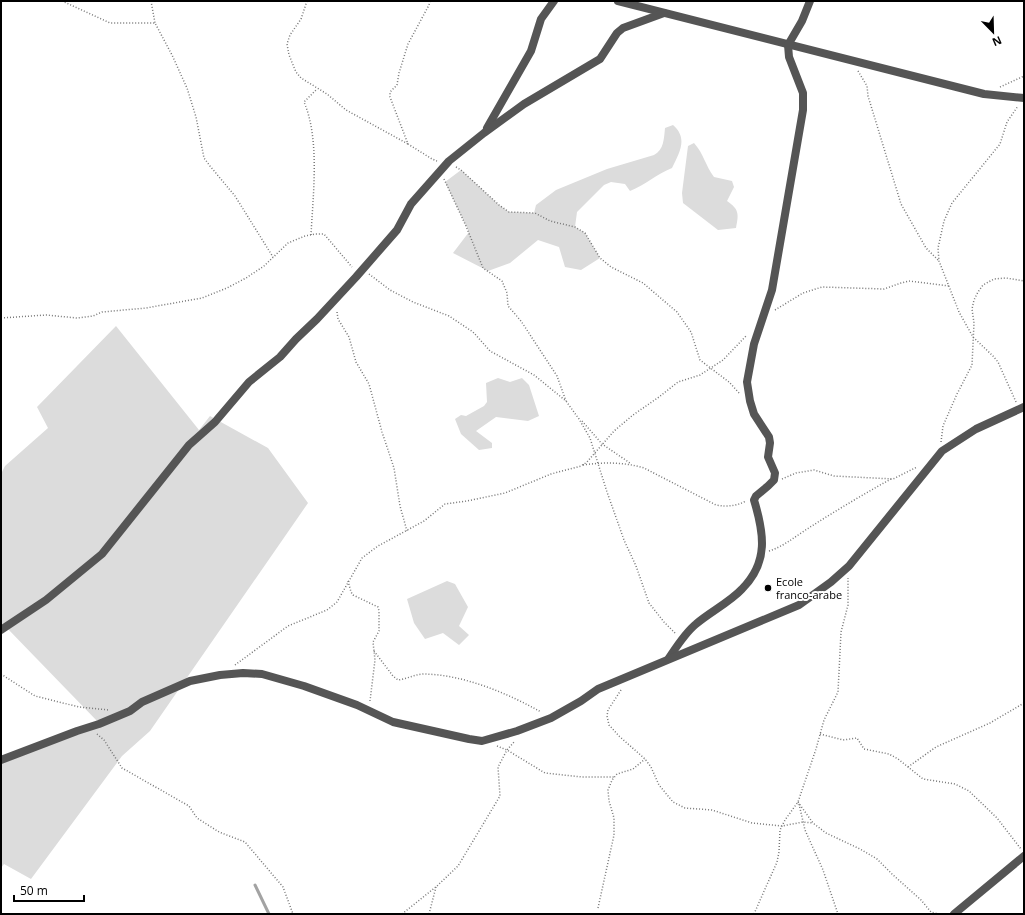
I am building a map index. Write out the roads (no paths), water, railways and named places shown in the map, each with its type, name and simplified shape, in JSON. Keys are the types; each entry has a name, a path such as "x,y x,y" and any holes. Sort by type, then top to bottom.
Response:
{"street":[{"path":"484,132 499,109 531,51 541,19 548,7 554,1"},
{"path":"618,1 984,94 1024,97"},
{"path":"669,659 682,640 695,625 742,589 758,568 762,554 762,525 754,500 756,496 774,480 775,473 768,457 770,443 769,437 754,414 746,382 754,344 772,290 802,110 803,93 789,57 788,45 802,21 810,1"},
{"path":"1,630 46,600 102,554 189,446 215,422 249,382 280,357 360,272 397,230 411,204 446,164 484,132 524,104 600,59 617,33 624,28 664,13"},
{"path":"1,760 130,710 142,702 190,681 220,675 243,673 262,674 304,686 368,710 393,722 482,741 517,731 551,718 581,701 598,689 799,604 831,582 849,566 942,451 976,429 1022,408"},
{"path":"954,914 1024,855"}],"waterway":[{"path":"255,885 269,914"}],"place":[{"name":"Ecole franco-arabe","path":"768,588"}]}
